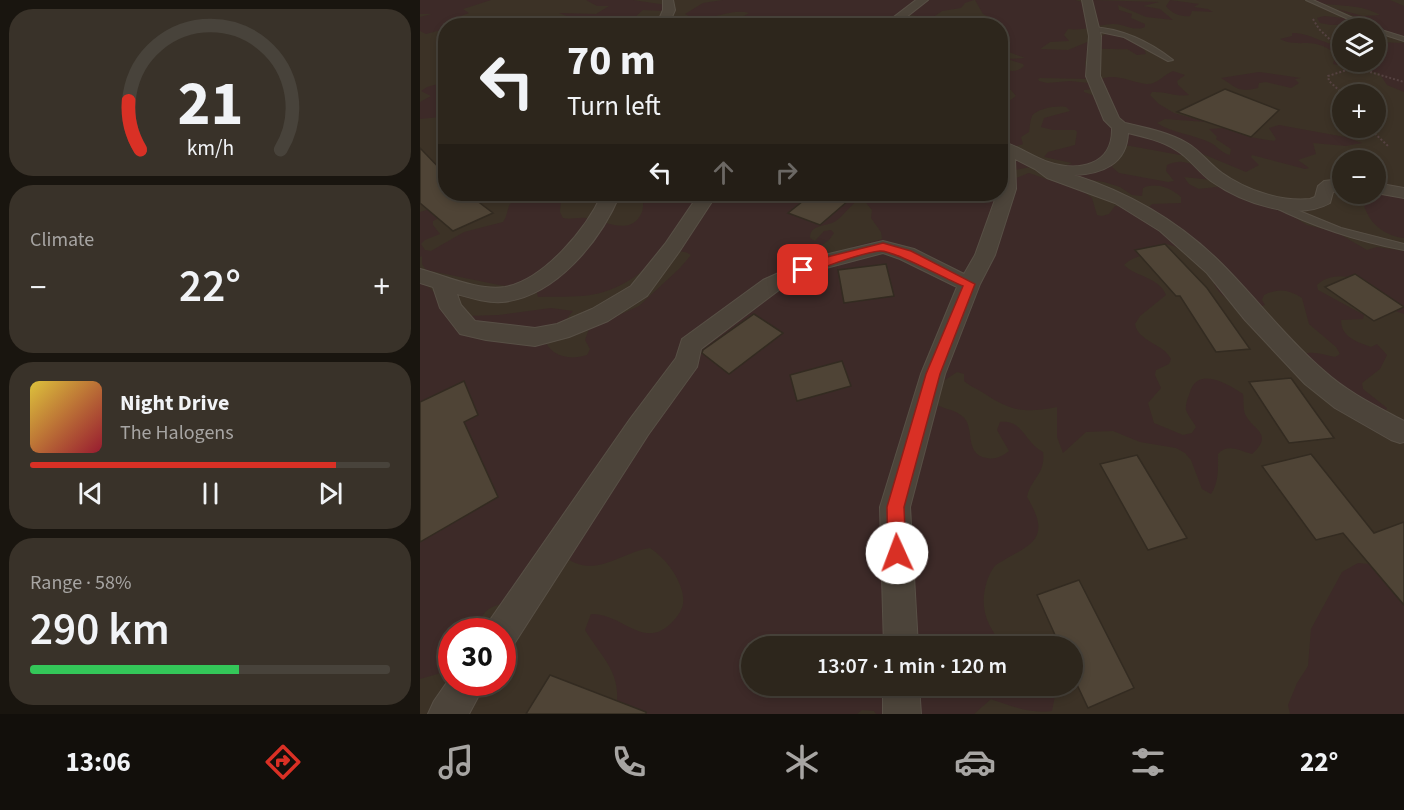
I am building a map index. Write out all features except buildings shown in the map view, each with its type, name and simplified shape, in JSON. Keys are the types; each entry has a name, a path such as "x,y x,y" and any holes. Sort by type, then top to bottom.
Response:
{"street":[{"path":"666,18 669,10 668,0"},
{"path":"898,18 923,0"},
{"path":"1087,0 1095,36 1093,76 1112,120 1120,126 1168,140 1190,152 1217,178 1280,203 1309,206 1319,203 1324,198 1324,190 1332,185"},
{"path":"1008,149 1057,170 1087,169 1113,158 1118,148 1120,126"},
{"path":"1042,165 1053,174 1121,199 1167,226 1214,268 1252,314 1314,377 1344,401 1400,432"},
{"path":"1386,190 1404,193"},
{"path":"420,276 443,285 504,294 526,287 550,273 573,252 606,208 608,201"},
{"path":"443,285 451,308 468,328 535,337 561,331 600,315 639,291 672,248 703,201"},
{"path":"901,636 895,507 933,374 969,284 985,255 1003,201"},
{"path":"511,618 639,427 688,360 690,345 771,285 819,263 883,247 907,254 969,284"},
{"path":"447,714 459,696"},
{"path":"901,696 902,714"}],"lane":[{"path":"1309,0 1349,18"},
{"path":"1094,29 1121,32 1133,36 1170,60"},
{"path":"1386,33 1404,39"},
{"path":"1264,198 1326,227 1376,242 1404,246"}],"path":[{"path":"1332,84 1328,76 1335,72"},
{"path":"1372,72 1404,82"},
{"path":"1380,138 1388,146"}],"shaded area":[{"path":"420,0 491,0 463,9 469,13 461,18 438,18 438,31 426,34 420,31 420,17 432,14 420,14"},
{"path":"586,0 633,0 666,5 663,11 643,10 634,18 570,18 559,13 596,14 609,6 597,6"},
{"path":"723,0 974,0 965,3 961,8 942,11 932,18 910,15 900,18 740,18 749,13 733,12 701,18 685,14 703,3"},
{"path":"975,0 1075,0 1094,8 1092,0 1159,2 1143,6 1160,9 1173,20 1146,17 1118,5 1119,10 1132,14 1131,18 1145,24 1145,27 1112,24 1068,29 1064,35 1069,41 1050,42 1040,49 1068,50 1109,33 1144,49 1146,54 1137,55 1127,49 1089,50 1085,63 1089,79 1040,78 1039,81 1089,83 1092,89 1084,90 1084,92 1101,98 1109,98 1101,79 1107,77 1150,84 1173,71 1185,75 1177,81 1178,85 1189,95 1152,92 1150,95 1174,113 1206,122 1165,119 1157,123 1170,130 1211,143 1230,155 1231,149 1216,139 1217,137 1209,129 1224,128 1250,137 1274,141 1276,139 1269,128 1279,125 1332,135 1332,138 1348,138 1362,143 1346,146 1313,143 1316,154 1298,160 1309,168 1305,169 1252,155 1251,157 1259,165 1246,172 1198,152 1180,155 1125,145 1112,167 1119,173 1168,182 1174,181 1166,171 1167,165 1186,162 1212,180 1184,177 1189,184 1199,189 1224,186 1274,205 1307,225 1336,232 1367,250 1377,247 1404,251 1404,314 1392,310 1350,277 1330,278 1317,285 1318,290 1364,315 1363,319 1341,320 1347,335 1371,347 1377,344 1387,355 1380,369 1362,383 1363,389 1387,408 1385,413 1378,416 1302,355 1314,353 1335,357 1340,354 1336,347 1309,324 1302,298 1288,291 1279,290 1264,295 1262,300 1265,305 1250,306 1236,303 1223,296 1214,284 1216,280 1190,256 1168,244 1161,245 1124,265 1158,284 1166,295 1140,316 1135,324 1141,335 1162,349 1171,359 1169,364 1156,370 1155,375 1161,388 1148,403 1154,423 1183,435 1192,433 1196,427 1186,410 1187,401 1194,384 1206,379 1222,382 1243,394 1245,414 1262,436 1259,447 1252,454 1230,448 1218,454 1217,480 1211,494 1202,489 1191,460 1176,448 1140,442 1113,431 1086,432 1063,453 1057,437 1057,407 1036,410 1011,408 969,385 964,381 964,374 957,372 933,388 932,401 962,416 968,426 975,452 980,456 993,458 1009,451 997,430 1000,422 1008,422 1019,428 1043,452 1042,466 1027,497 1038,522 1038,531 1029,544 992,569 985,588 986,615 996,636 741,636 741,696 1055,696 1052,711 1028,710 991,699 974,714 876,714 874,711 862,710 857,714 615,714 617,688 614,678 585,630 591,614 603,616 644,633 654,633 664,629 674,620 683,603 680,585 670,567 650,548 599,565 578,564 568,559 531,591 518,599 490,608 481,618 438,618 438,674 420,679 420,279 437,295 466,316 499,315 551,308 573,311 565,321 543,336 550,348 560,355 580,357 587,355 590,349 585,340 589,329 639,306 691,255 684,252 668,254 633,278 609,290 587,295 538,297 536,289 499,285 426,270 422,264 422,256 420,257 420,212 436,207 441,201 473,201 433,221 433,225 440,234 421,244 425,250 431,251 464,232 503,222 510,204 514,201 561,201 560,212 563,218 586,218 625,226 638,220 642,212 643,201 857,201 836,221 813,230 810,238 815,241 824,231 831,230 834,233 829,240 806,256 806,264 838,257 852,247 882,239 881,232 871,218 872,210 864,201 1008,201 1008,154 1032,164 1031,167 1014,170 1016,178 1029,173 1084,192 1092,198 1097,215 1109,214 1115,206 1150,210 1149,207 1152,204 1181,203 1181,197 1163,187 1148,186 1143,188 1142,196 1132,195 1120,187 1104,182 1071,177 1061,168 1072,163 1044,157 1048,152 1075,145 1077,132 1075,130 1053,130 1041,127 1044,118 1070,111 1066,107 1058,106 1038,111 1031,118 1029,132 1021,137 1023,144 1014,146 1008,144 1008,102 1016,96 1008,89 1008,71 1016,71 1024,66 1008,59 1025,58 1008,52 1008,18 991,18 983,14"},
{"path":"1170,0 1199,4 1194,7 1213,12 1192,11 1190,16 1180,15 1166,6"},
{"path":"1307,0 1390,0 1404,6 1404,37 1386,31 1386,18 1358,18 1337,9 1363,16 1380,15 1372,11"},
{"path":"649,16 661,16 660,18 644,18"},
{"path":"1324,16 1344,18 1332,18 1331,25 1320,23 1317,18"},
{"path":"1292,33 1305,35 1332,44 1332,51 1320,45 1293,43 1280,39 1292,36"},
{"path":"1386,42 1404,43 1404,92 1387,85 1379,73 1374,72 1386,72"},
{"path":"1259,72 1301,78 1295,79 1299,83 1291,88 1266,82 1259,83 1258,88 1245,90 1221,78"},
{"path":"438,84 438,117 420,119 420,102 431,96 421,91"},
{"path":"1386,192 1404,196 1404,238 1381,230 1372,222 1363,204 1386,204"},
{"path":"1358,563 1369,564 1404,576 1404,714 1290,714 1288,705 1297,683 1308,666 1311,629 1342,572"}],"route":[{"path":"803,270 819,263 883,247 907,254 969,284 933,374 895,507 897,553"}]}
